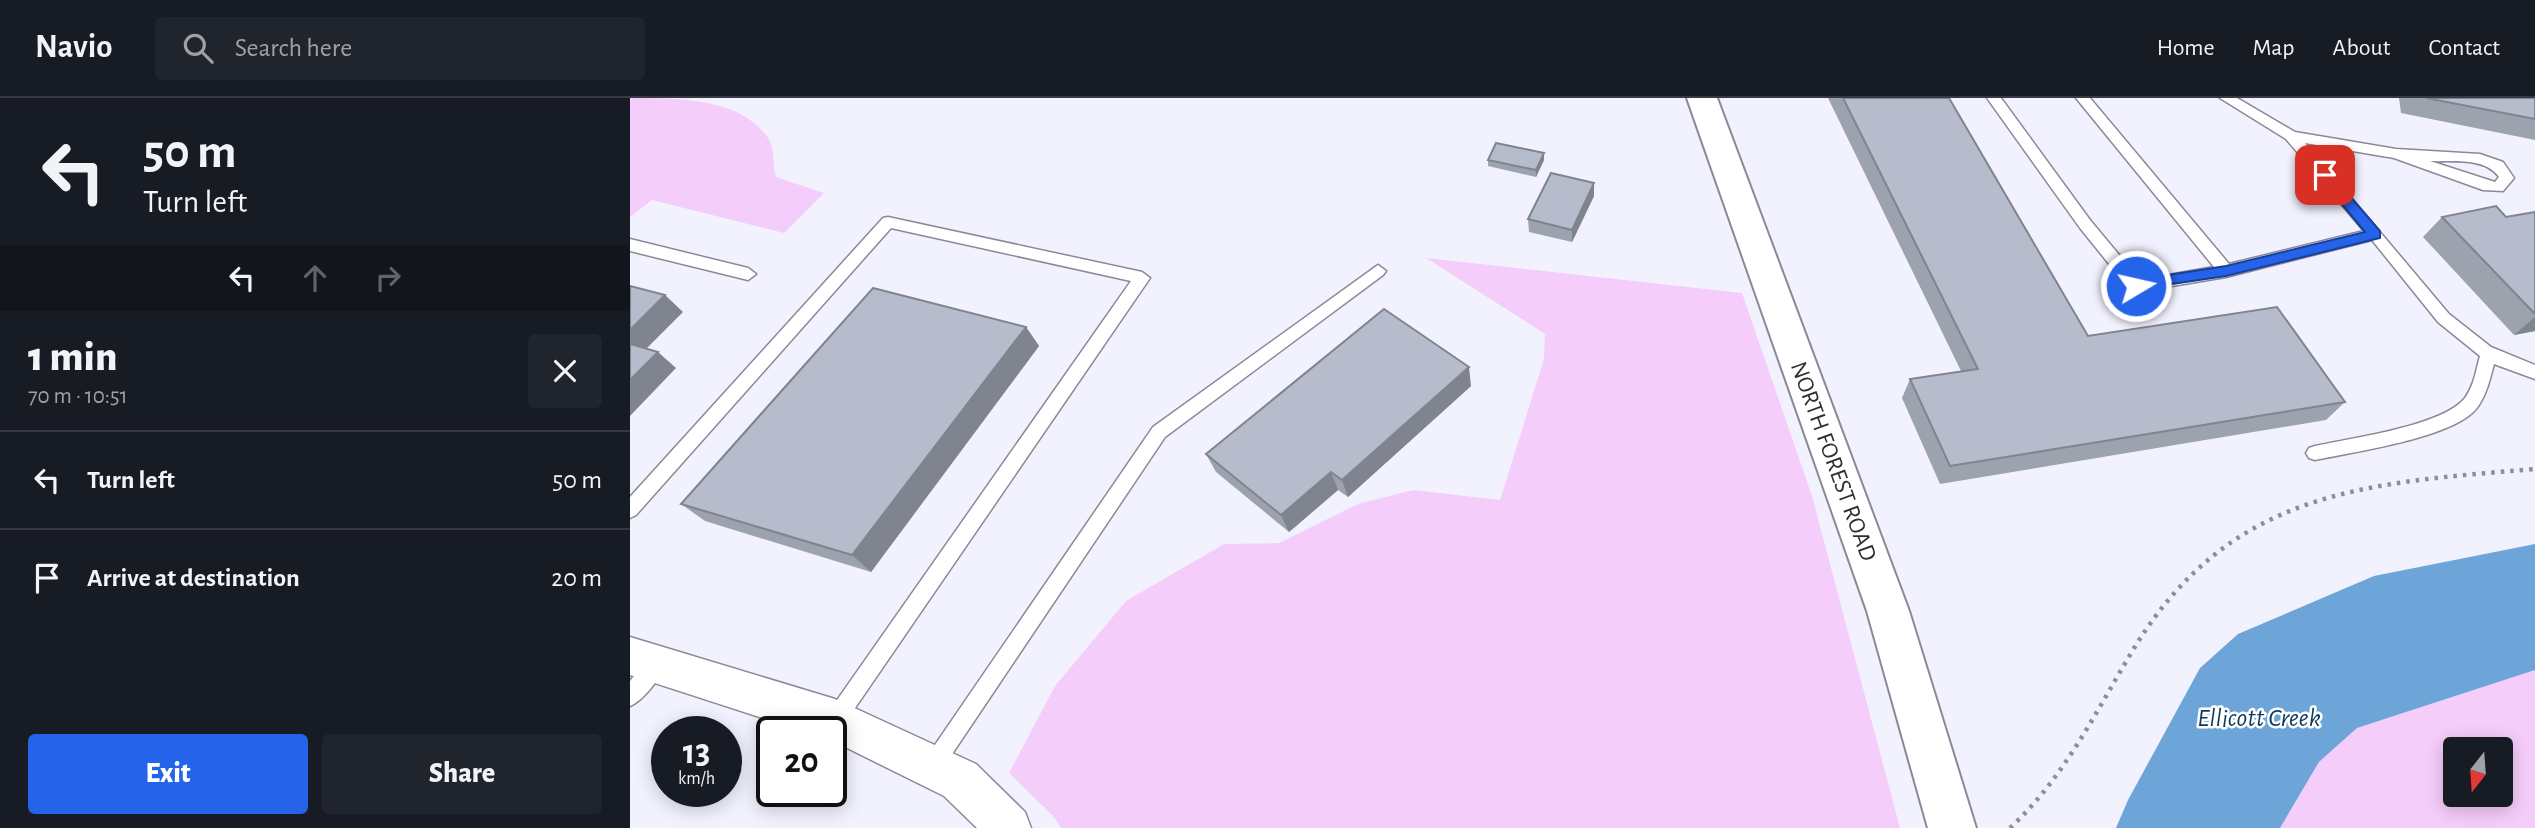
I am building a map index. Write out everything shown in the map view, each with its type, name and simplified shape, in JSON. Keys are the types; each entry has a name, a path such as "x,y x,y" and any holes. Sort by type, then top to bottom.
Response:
{"street":[{"name":"NORTH FOREST ROAD","path":"1702,98 1888,611 1952,828"},
{"path":"639,672 819,716"},
{"path":"847,726 960,780 1009,828"}],"lane":[{"path":"1994,98 2085,224 2136,286 2226,271 2375,234"},
{"path":"2083,98 2226,271"},
{"path":"2227,98 2291,136 2463,339 2489,355 2535,372"},
{"path":"2291,136 2396,154 2490,162 2498,165 2507,178 2498,187 2483,185 2396,154"},
{"path":"630,510 888,222 1142,278 838,716"},
{"path":"630,245 748,274"},
{"path":"933,765 1159,432 1378,271"},
{"path":"2315,453 2436,425 2466,409 2477,392 2489,355"}],"path":[{"path":"2010,828 2027,814 2063,771 2129,656 2179,588 2210,556 2255,526 2321,500 2417,480 2535,469"}],"shaded area":[{"path":"630,98 690,100 728,108 759,127 770,141 776,177 824,193 784,233 652,200 630,217"},
{"path":"1426,258 1742,293 1812,496 1900,828 1061,828 1054,817 1009,773 1055,686 1126,601 1224,544 1279,543 1358,504 1413,490 1500,500 1544,359 1545,334"},
{"path":"2535,670 2535,828 2280,828 2319,762 2357,728"}],"water":[{"name":"Ellicott Creek","path":"2535,544 2535,670 2357,728 2319,762 2280,828 2116,828 2128,800 2200,668 2238,634 2374,576"}],"building":[{"path":"1843,98 1949,98 2088,336 2277,307 2345,402 1950,466 1910,379 1978,369"},
{"path":"2426,98 2535,98 2535,119"},
{"path":"1496,143 1544,153 1536,170 1488,160"},
{"path":"1551,173 1594,183 1572,230 1528,219"},
{"path":"2496,206 2506,217 2535,212 2535,314 2442,217"},
{"path":"630,286 665,295 630,330"},
{"path":"873,288 1026,327 852,555 681,504"},
{"path":"1384,309 1469,367 1342,480 1331,472 1281,515 1206,454"},
{"path":"630,344 658,352 630,380"}],"route":[{"path":"2136,286 2226,271 2375,234 2325,175"}]}
